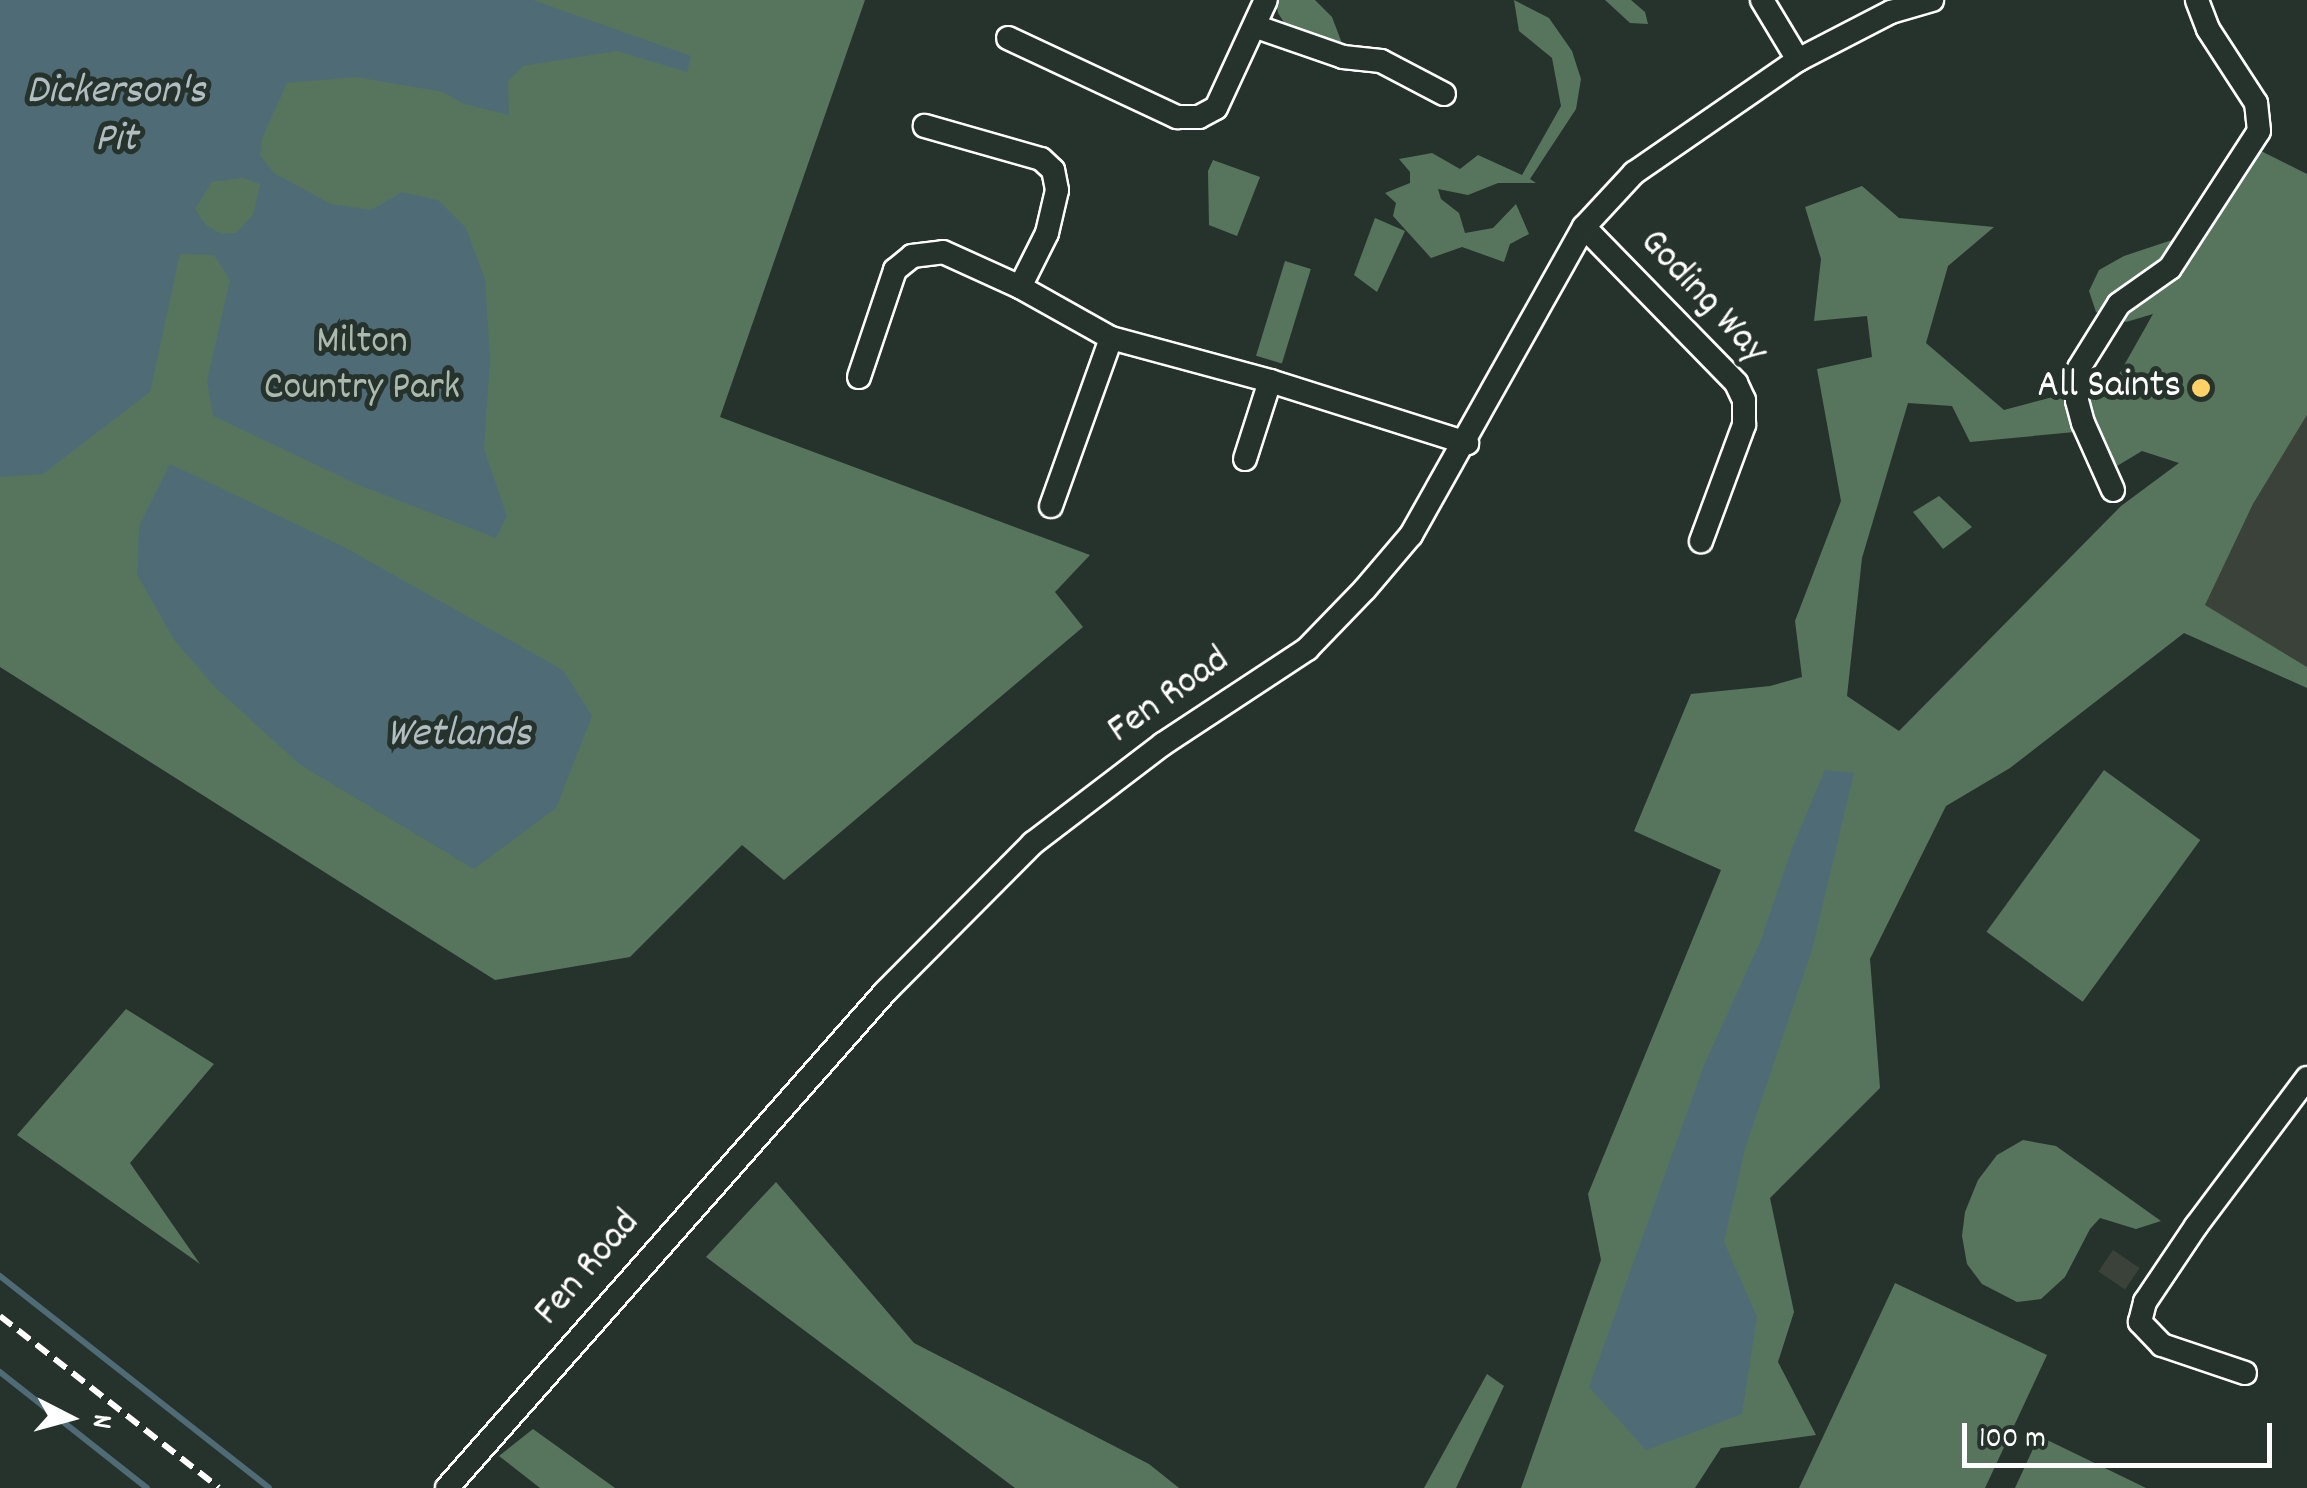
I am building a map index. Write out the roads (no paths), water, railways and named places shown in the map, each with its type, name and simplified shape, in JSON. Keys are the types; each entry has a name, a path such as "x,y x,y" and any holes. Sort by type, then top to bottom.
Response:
{"street":[{"path":"1008,38 1177,117 1199,118 1216,108 1266,0"},
{"path":"1762,0 1798,60"},
{"name":"Fen Road","path":"447,1488 929,947 1034,842 1164,744 1308,649 1412,535 1467,443 1584,227 1634,172 1798,60 1891,12 1932,0"},
{"path":"2113,490 2083,423 2077,400 2079,368 2119,304 2170,268 2259,131 2256,103 2208,30 2197,0"},
{"path":"1256,26 1343,56 1381,62 1444,94"},
{"path":"925,126 1041,159 1053,170 1057,190 1047,233 1020,287"},
{"name":"Goding Way","path":"1584,227 1736,383 1744,400 1744,425 1700,541"},
{"path":"859,377 895,270 912,256 944,252 1020,287 1112,338 1270,381 1467,443"},
{"path":"1051,506 1112,338"},
{"path":"1245,459 1270,381"},
{"path":"2245,1373 2162,1346 2140,1322 2145,1302 2186,1241 2307,1078"}],"water":[{"name":"Dickerson's Pit","path":"0,0 533,0 691,56 687,72 617,51 523,66 508,81 509,115 464,104 443,92 356,77 287,83 263,136 260,155 274,173 331,204 371,210 402,192 438,200 466,228 485,279 490,360 484,449 507,516 496,538 359,485 213,416 207,381 230,280 214,255 180,254 150,392 43,474 0,477","holes":["243,178 260,184 253,215 236,233 221,234 206,225 195,209 212,182"]},
{"name":"Wetlands","path":"170,464 344,547 563,670 592,716 556,808 474,869 299,764 216,688 174,640 137,574 139,526"},
{"path":"1825,770 1854,773 1812,950 1745,1149 1724,1242 1757,1317 1742,1414 1646,1450 1589,1387 1704,1065 1761,940 1792,848"}],"waterway":[{"path":"0,1276 269,1488"},
{"path":"0,1372 147,1488"}],"railway":[{"path":"0,1316 219,1488"}],"place":[{"name":"All Saints","path":"2201,388"}],"park label":[{"name":"Milton Country Park","path":"362,367"}]}
